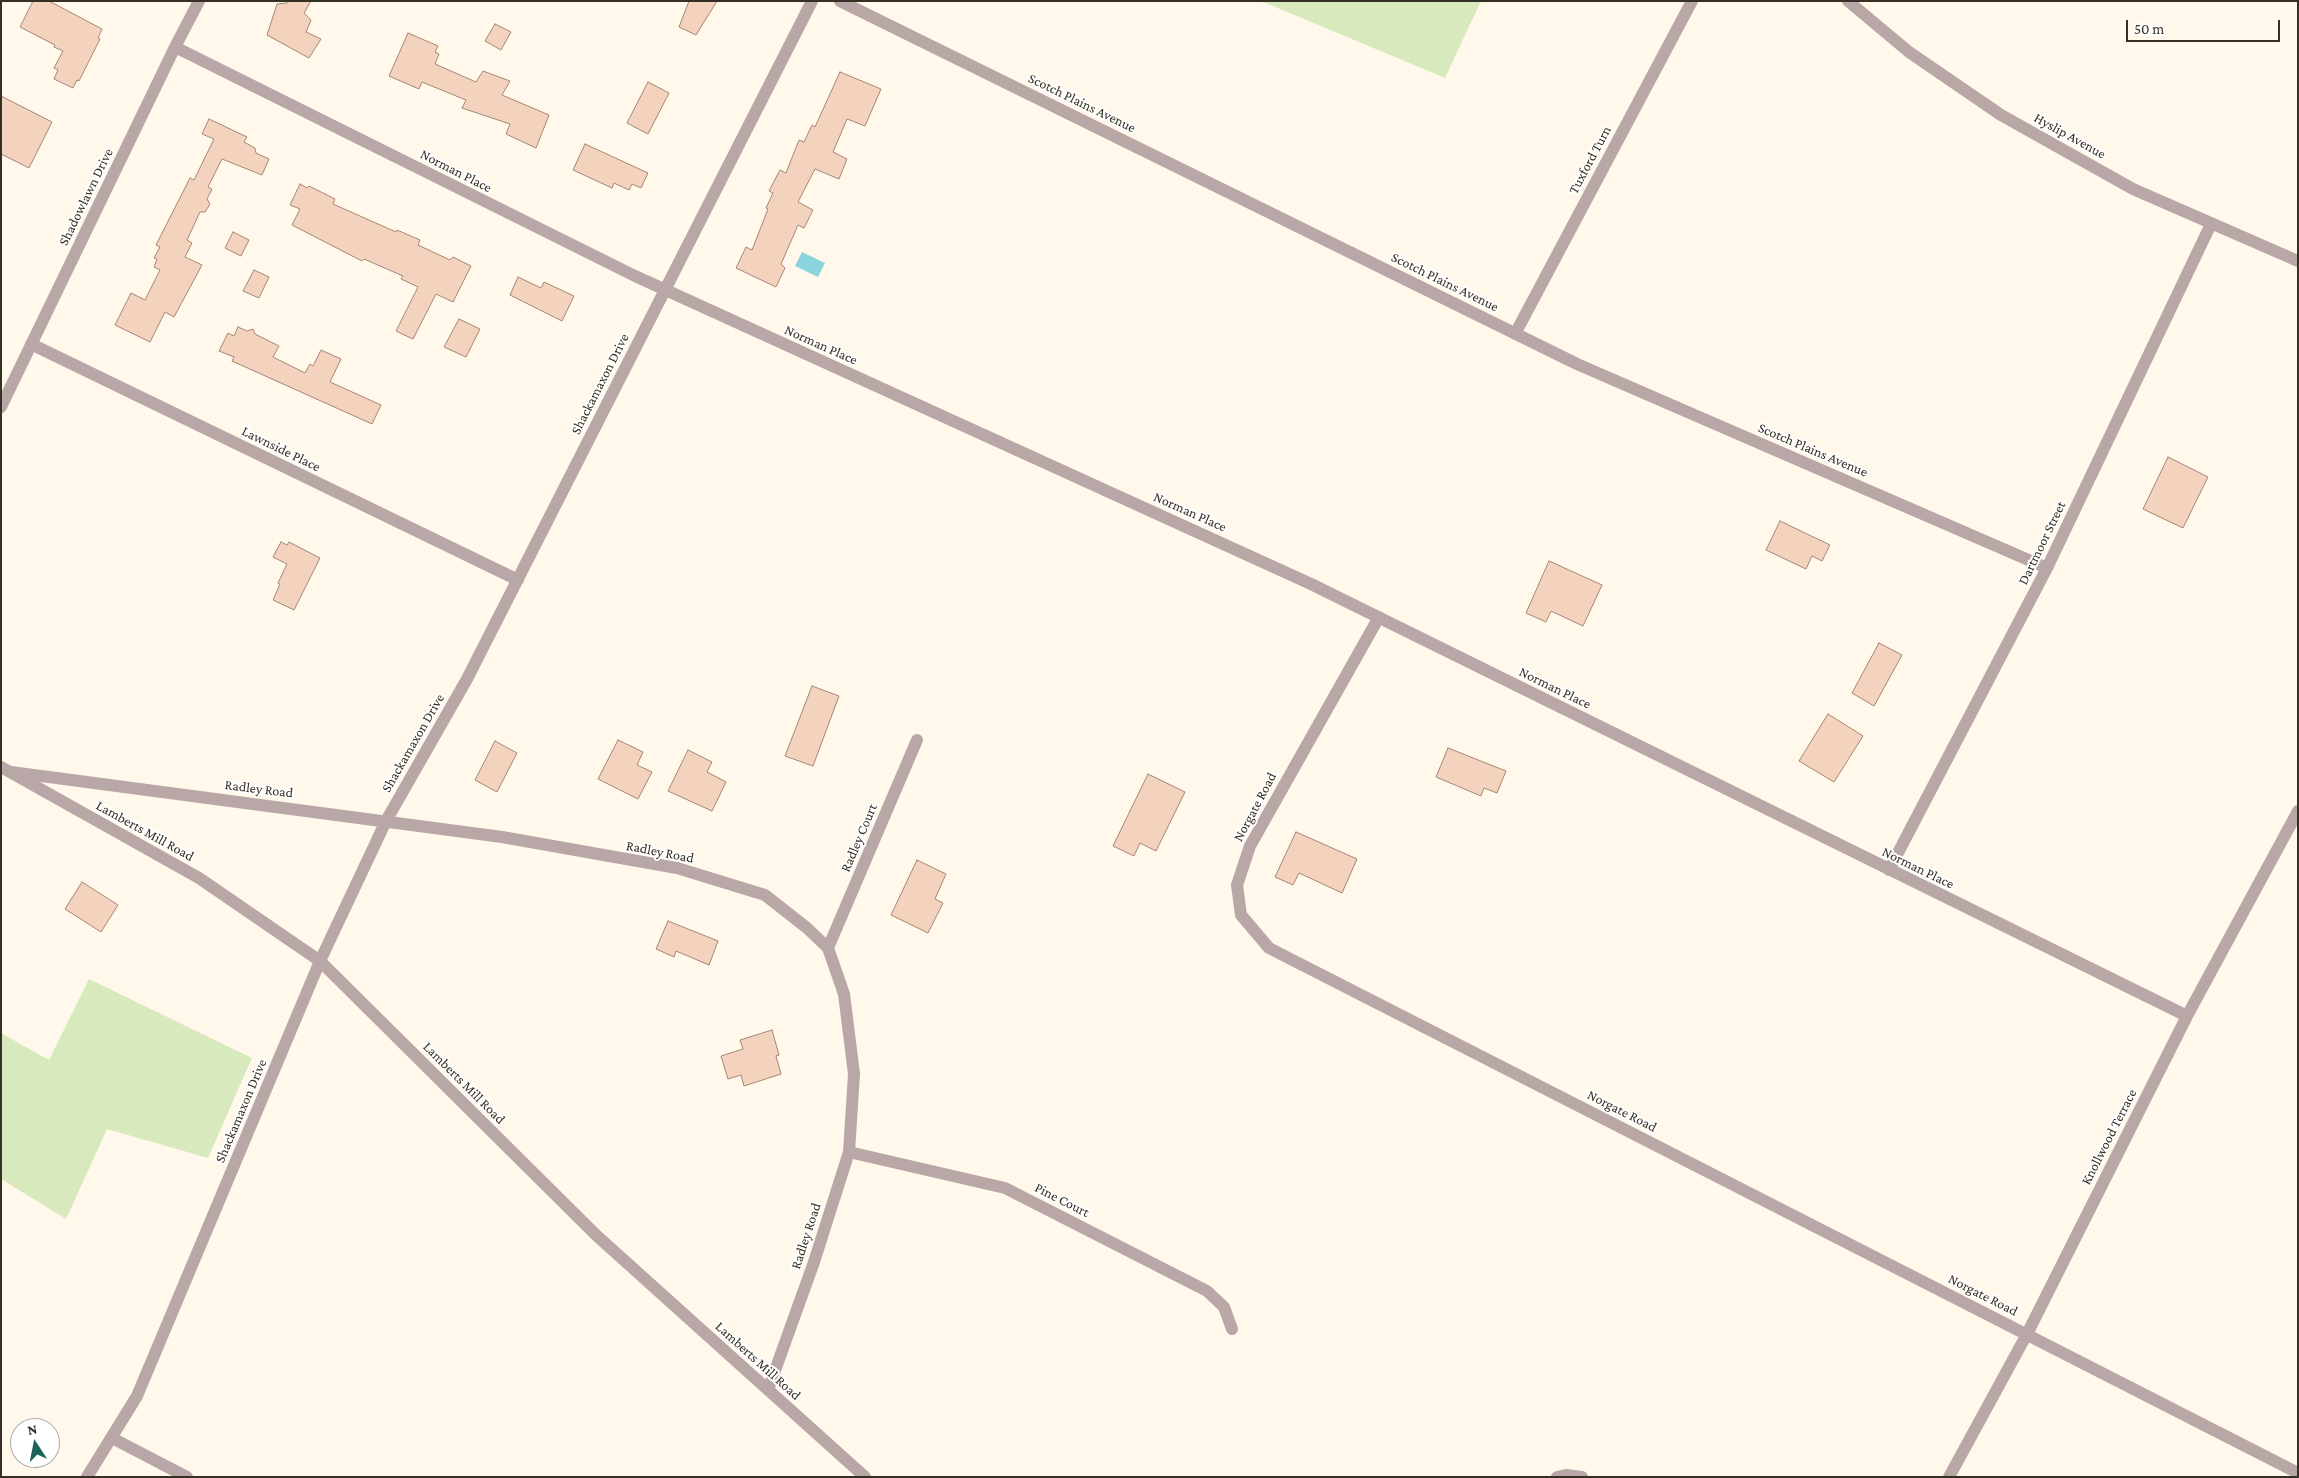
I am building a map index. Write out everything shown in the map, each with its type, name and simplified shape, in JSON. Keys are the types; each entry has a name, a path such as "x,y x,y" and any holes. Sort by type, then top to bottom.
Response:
{"street":[{"name":"Shadowlawn Drive","path":"1,407 199,1"},
{"name":"Shackamaxon Drive","path":"87,1477 137,1396 320,961 386,821 467,679 812,1"},
{"name":"Scotch Plains Avenue","path":"840,1 1577,364 2047,568"},
{"name":"Tuxford Turn","path":"1515,334 1692,1"},
{"name":"Hyslip Avenue","path":"1848,1 1909,52 2000,115 2133,190 2298,261"},
{"name":"Norman Place","path":"175,47 665,290 1379,617 2187,1016"},
{"name":"Dartmoor Street","path":"1889,870 2047,568 2211,224"},
{"name":"Lawnside Place","path":"31,344 518,580"},
{"name":"Norgate Road","path":"1379,617 1247,854 1237,885 1241,915 1269,948 2298,1473"},
{"name":"Radley Court","path":"828,948 917,740"},
{"name":"Radley Road","path":"6,770 502,837 677,868 765,896 807,928 828,948 844,994 854,1074 849,1152 814,1262 768,1390"},
{"name":"Lamberts Mill Road","path":"6,770 200,878 320,961 596,1235 865,1477"},
{"name":"Knollwood Terrace","path":"1949,1477 2027,1334 2187,1016 2298,811"},
{"name":"Pine Court","path":"849,1152 1005,1188 1207,1291 1224,1308 1232,1329"},
{"path":"112,1438 188,1477"},
{"path":"1557,1477 1566,1475 1582,1477"}],"green space":[{"path":"1261,1 1481,1 1445,78"},
{"path":"89,979 252,1058 208,1158 107,1129 66,1219 1,1179 1,1033 49,1060"}],"water":[{"path":"802,252 825,263 818,277 795,266"}],"building":[{"path":"33,1 49,1 102,29 98,38 100,39 79,81 77,80 73,88 54,79 58,70 54,68 63,51 20,27"},
{"path":"288,1 311,1 304,13 311,20 306,32 321,39 309,58 267,35 277,4 287,3"},
{"path":"689,1 717,1 696,35 679,27"},
{"path":"495,24 511,32 501,50 485,41"},
{"path":"408,33 438,46 435,52 439,54 435,64 476,82 483,71 510,81 502,95 549,115 536,148 506,134 510,124 462,108 466,100 422,82 419,89 389,76"},
{"path":"840,72 881,89 865,126 847,119 833,152 847,159 839,179 815,169 798,202 813,210 804,228 798,225 781,264 785,268 776,287 736,268 746,247 752,250 773,193 769,191 780,170 786,173 799,140 804,142 812,125 815,127"},
{"path":"648,82 669,93 648,134 627,123"},
{"path":"1,96 52,122 29,168 1,154"},
{"path":"209,119 247,137 244,142 255,148 256,153 269,159 262,175 222,159 208,187 212,189 207,199 210,204 205,212 200,212 187,240 192,243 185,257 202,265 174,317 165,312 150,342 115,325 131,293 145,300 160,270 154,267 157,259 154,258 160,247 156,245 190,178 194,180 214,139 202,134"},
{"path":"585,144 648,173 641,188 632,184 629,190 614,183 612,188 573,170"},
{"path":"300,184 307,188 309,186 335,199 333,204 396,232 397,230 420,240 418,245 450,260 453,257 471,266 453,302 436,294 413,339 396,331 418,287 401,279 403,276 364,259 362,261 292,225 300,209 290,205"},
{"path":"233,232 249,240 241,256 225,248"},
{"path":"254,270 269,277 259,298 243,291"},
{"path":"518,277 541,288 544,282 574,296 562,321 510,295"},
{"path":"459,319 480,329 466,357 444,347"},
{"path":"238,327 247,331 253,329 255,334 279,346 273,357 305,373 310,364 313,366 321,350 341,359 330,382 381,405 372,424 232,361 234,357 219,351 228,333 234,336"},
{"path":"2168,457 2208,477 2183,528 2143,509"},
{"path":"1780,521 1830,545 1822,561 1812,556 1806,569 1766,550"},
{"path":"281,542 287,545 289,542 320,558 294,610 273,600 280,584 278,583 287,564 273,557"},
{"path":"1549,561 1602,585 1583,626 1551,611 1546,622 1526,613"},
{"path":"1879,643 1902,655 1874,706 1852,693"},
{"path":"812,686 839,696 813,766 785,756"},
{"path":"1828,714 1863,736 1834,782 1799,761"},
{"path":"618,740 643,752 637,765 652,772 638,799 598,779"},
{"path":"495,741 517,753 497,792 475,780"},
{"path":"1448,748 1506,771 1497,793 1484,788 1481,796 1436,777"},
{"path":"688,750 712,762 707,772 726,782 712,811 668,791"},
{"path":"1148,774 1185,792 1156,851 1140,843 1134,856 1113,846"},
{"path":"1296,832 1357,859 1342,893 1299,873 1293,885 1275,877"},
{"path":"917,860 946,874 935,899 943,903 928,933 891,915"},
{"path":"82,882 118,905 101,932 65,909"},
{"path":"668,921 718,941 709,965 676,951 674,957 656,949"},
{"path":"772,1030 779,1055 776,1056 781,1074 744,1086 741,1075 728,1079 721,1056 743,1049 740,1040"}]}
